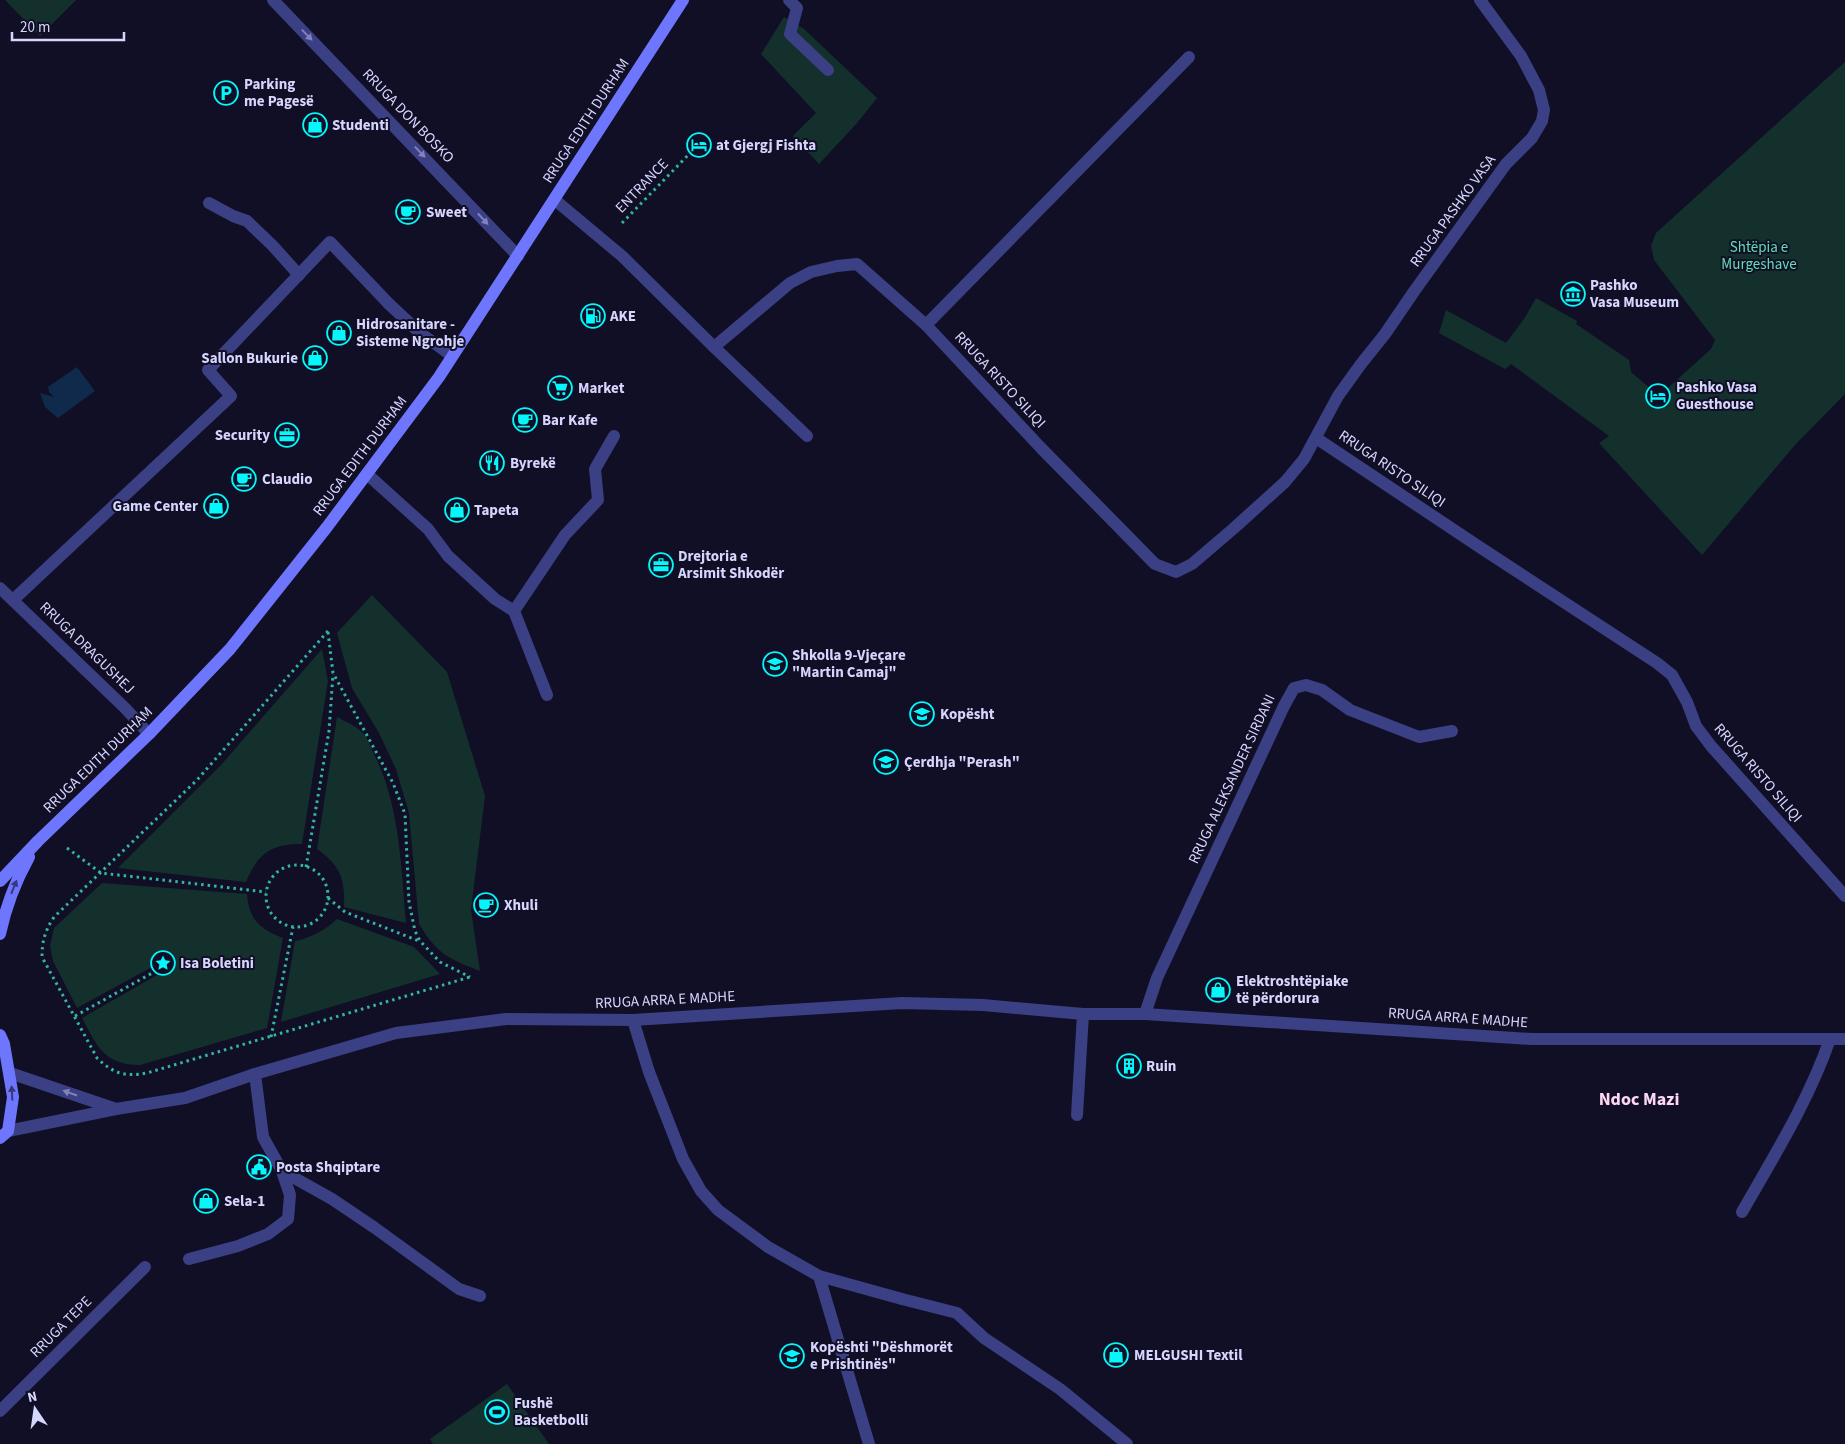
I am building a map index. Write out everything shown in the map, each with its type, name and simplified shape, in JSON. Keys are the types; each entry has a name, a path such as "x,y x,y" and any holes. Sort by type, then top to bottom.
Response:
{"main road":[{"name":"RRUGA EDITH DURHAM","path":"0,881 42,837 149,734 230,649 327,527 452,356 683,0"},
{"path":"0,934 5,910 18,876 42,837"},
{"path":"0,1036 4,1044 13,1097 4,1135"}],"street":[{"name":"RRUGA DON BOSKO","path":"273,0 518,256"},
{"path":"789,0 797,8 790,34 828,70"},
{"name":"RRUGA PASHKO VASA","path":"1316,438 1338,396 1360,364 1385,334 1506,164 1532,138 1542,121 1544,110 1539,90 1521,56 1481,0"},
{"path":"926,325 1189,57"},
{"path":"555,200 622,256 807,436"},
{"path":"209,203 247,221 299,275"},
{"path":"13,600 232,396 208,370 330,242 389,304 419,332 452,356"},
{"name":"RRUGA RISTO SILIQI","path":"714,347 790,282 811,272 857,264 926,325 1155,564 1176,572 1192,564 1284,482 1304,459 1316,438 1658,663 1672,675 1687,702 1696,726 1711,746 1845,896"},
{"path":"514,611 565,535 598,500 595,468 614,436"},
{"path":"367,474 428,529 448,556 494,599 514,611 547,695"},
{"name":"RRUGA DRAGUSHEJ","path":"0,588 125,708 149,734"},
{"name":"RRUGA ALEKSANDER SIRDANI","path":"1145,1014 1157,978 1294,688 1306,684 1322,690 1350,710 1420,737 1452,731"},
{"name":"RRUGA ARRA E MADHE","path":"4,1135 116,1109 185,1098 255,1074 396,1033 506,1019 633,1020 902,1004 983,1005 1083,1014 1145,1014 1531,1039 1845,1039"},
{"path":"1077,1115 1083,1014"},
{"path":"633,1020 649,1072 683,1159 701,1191 718,1210 768,1247 819,1276 957,1314 984,1338 1060,1389 1127,1444"},
{"path":"1742,1212 1779,1147 1821,1066 1830,1039"},
{"name":"RRUGA ARRA E MADHE","path":"10,1073 116,1109"},
{"path":"189,1259 238,1246 268,1234 288,1219 290,1195 282,1171 263,1137 255,1074"},
{"path":"282,1171 375,1228 459,1290 480,1296"},
{"name":"RRUGA TEPE","path":"0,1411 144,1267"},
{"path":"819,1276 869,1444"}],"path":[{"name":"ENTRANCE","path":"606,242 696,147"},
{"path":"306,867 329,731 333,673 328,632 197,780 102,873 63,906 46,929 42,941 42,957 97,1058 106,1067 119,1074 133,1076 147,1073 470,978 440,962 420,941 415,931 409,902 404,814 393,783 333,673"},
{"path":"42,837 102,873 266,892"},
{"path":"297,865 306,867 316,871 327,888 328,898 325,908 312,923 293,927 283,924 269,910 266,902 268,883 280,870 297,865"},
{"path":"328,898 345,912 420,941"},
{"path":"271,1037 293,927"},
{"path":"75,1016 154,972"}],"green space":[{"path":"5,0 76,0 40,36"},
{"path":"784,17 804,29 877,98 819,164 793,136 816,113 761,54"},
{"name":"Shtëpia e Murgeshave","path":"1845,62 1845,394 1795,445 1702,555 1599,443 1609,436 1511,364 1505,369 1439,333 1446,310 1506,343 1524,319 1536,298 1577,321 1576,324 1629,360 1631,372 1659,396 1711,349 1715,340 1654,260 1651,246 1656,233"},
{"path":"372,595 447,672 485,796 471,910 480,971 452,959 438,949 419,924 409,813 396,769 379,733 352,688 337,633"},
{"path":"322,649 328,681 302,844 282,846 267,852 255,864 246,882 118,868 221,765"},
{"path":"337,717 355,726 364,734 383,774 398,837 406,923 344,907 344,889 340,874 331,861 317,849"},
{"path":"102,883 247,894 250,911 257,922 268,931 283,938 267,1028 140,1065 118,1062 103,1052 82,1018 176,964 172,956 77,1008 53,961 50,946 54,928"},
{"path":"337,919 414,947 440,974 281,1022 295,941 318,933"},
{"name":"Fushë Basketbolli","path":"507,1384 549,1444 433,1444 430,1439"}],"water":[{"path":"77,367 95,391 58,418 45,407 40,393 54,397 49,392 48,387"}],"place":[{"name":"Parking me Pagesë","path":"226,93"},
{"name":"Studenti","path":"315,125"},
{"name":"at Gjergj Fishta","path":"699,145"},
{"name":"Sweet","path":"408,212"},
{"name":"Pashko Vasa Museum","path":"1573,294"},
{"name":"AKE","path":"593,316"},
{"name":"Hidrosanitare - Sisteme Ngrohje","path":"339,333"},
{"name":"Sallon Bukurie","path":"315,358"},
{"name":"Market","path":"560,388"},
{"name":"Pashko Vasa Guesthouse","path":"1658,396"},
{"name":"Bar Kafe","path":"525,420"},
{"name":"Security","path":"287,435"},
{"name":"Byrekë","path":"492,463"},
{"name":"Claudio","path":"244,479"},
{"name":"Game Center","path":"216,506"},
{"name":"Tapeta","path":"457,510"},
{"name":"Drejtoria e Arsimit Shkodër","path":"661,565"},
{"name":"Shkolla 9-Vjeçare \"Martin Camaj\"","path":"775,664"},
{"name":"Kopësht","path":"922,714"},
{"name":"Çerdhja \"Perash\"","path":"886,762"},
{"name":"Xhuli","path":"486,905"},
{"name":"Isa Boletini","path":"163,963"},
{"name":"Elektroshtëpiake të përdorura","path":"1218,990"},
{"name":"Ruin","path":"1129,1066"},
{"name":"Posta Shqiptare","path":"259,1167"},
{"name":"Sela-1","path":"206,1201"},
{"name":"MELGUSHI Textil","path":"1116,1355"},
{"name":"Kopështi \"Dëshmorët e Prishtinës\"","path":"792,1356"},
{"name":"Fushë Basketbolli","path":"497,1412"}],"district":[{"name":"Ndoc Mazi","path":"1639,1099"}]}
